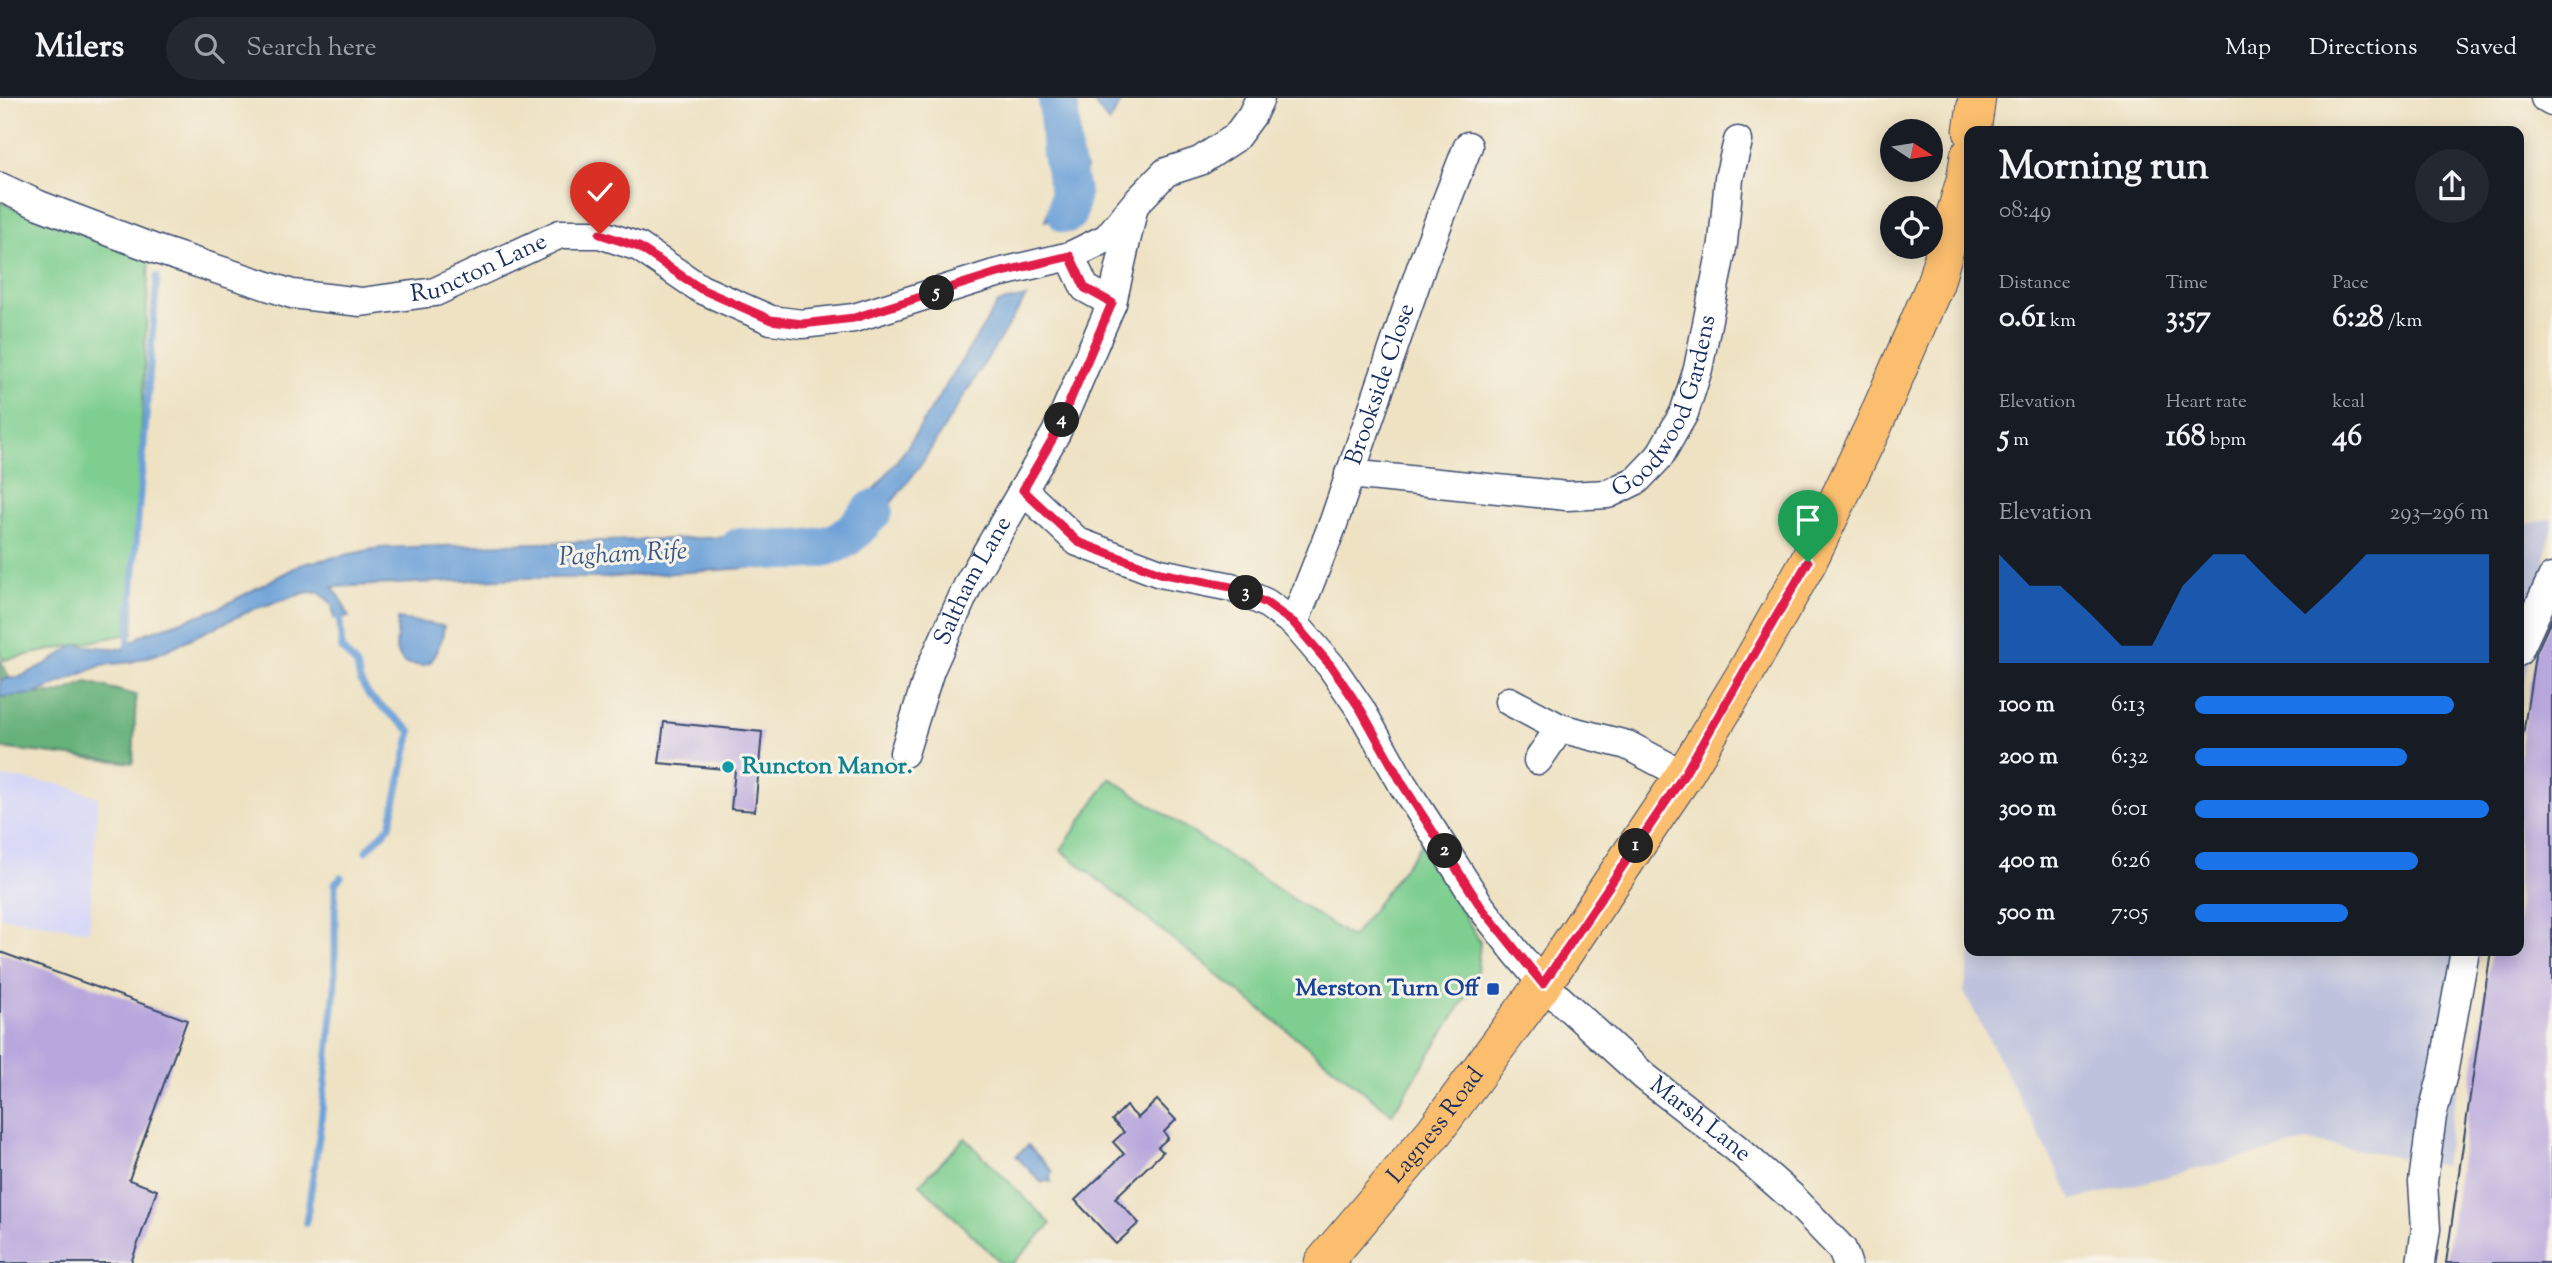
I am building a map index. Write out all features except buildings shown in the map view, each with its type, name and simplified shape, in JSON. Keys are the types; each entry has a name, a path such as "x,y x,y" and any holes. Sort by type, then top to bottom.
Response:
{"main road":[{"path":"1973,126 1978,98"},
{"name":"Lagness Road","path":"1323,1263 1434,1132 1543,984 1684,775 1808,562 1874,425 1935,284 1964,183"}],"street":[{"path":"1135,204 1166,172 1200,161 1235,138 1252,115 1260,98"},
{"path":"2545,98 2552,102"},
{"name":"Goodwood Gardens","path":"1349,474 1567,496 1608,494 1637,480 1659,457 1684,413 1698,369 1723,243 1717,175 1738,141"},
{"name":"Brookside Close","path":"1294,623 1333,524 1423,262 1468,146"},
{"name":"Runcton Lane","path":"0,187 39,205 159,250 292,294 361,302 435,292 560,234 600,234 639,247 701,289 771,320 802,324 854,318 994,274 1070,256 1107,238 1135,204"},
{"name":"Saltham Lane","path":"904,753 930,670 969,583 1056,433 1112,303 1135,204"},
{"path":"1070,256 1085,288 1112,303"},
{"name":"Marsh Lane","path":"1023,490 1078,542 1160,573 1231,587 1266,603 1294,623 1331,666 1361,710 1403,785 1481,907 1543,984 1646,1077 1736,1147 1791,1197 1842,1249 1847,1263"},
{"path":"2524,639 2552,578"},
{"path":"1509,701 1560,728 1627,745 1684,775"},
{"path":"1538,760 1560,728"},
{"path":"2421,1263 2426,1229 2423,1182 2432,1116 2443,1074 2464,956"}],"shaded area":[{"path":"2552,519 2524,687 2524,525"},
{"path":"0,777 61,784 98,797 89,931 0,917"},
{"path":"1970,956 2479,956 2444,1166 2309,1141 2073,1200 1964,992"}],"green space":[{"path":"0,202 149,261 133,633 3,660 0,654"},
{"path":"0,660 18,694 59,693 87,682 136,695 133,763 0,748"},
{"path":"1110,778 1352,938 1422,843 1480,942 1476,981 1392,1114 1061,850"},
{"path":"965,1138 1051,1224 1013,1263 1001,1263 920,1184"}],"water":[{"path":"1091,98 1123,98 1109,123"},
{"path":"1080,157 1086,168 1082,181 1090,195 1067,213 1045,221 1059,173 1056,159"},
{"path":"1026,297 920,466 858,540 827,556 838,523 872,493 906,449 998,303"},
{"path":"797,535 791,565 602,578 520,578 332,587 349,617 334,618 332,604 320,593 308,592 254,609 160,653 131,662 102,665 34,694 0,697 0,680 20,677 75,645 122,649 144,634 217,609 302,564 379,548"},
{"path":"398,619 444,626 442,639 431,662 422,666 404,663 396,651"},
{"path":"1028,1145 1053,1172 1050,1175 1051,1182 1042,1183 1016,1156"}],"waterway":[{"name":"Pagham Rife","path":"1058,98 1062,153 1070,193 1067,213"},
{"path":"128,647 157,277"},
{"name":"Pagham Rife","path":"739,548 794,550 823,547 846,537 873,510"},
{"path":"339,611 342,649 357,666 360,681 370,697 411,731 390,826 366,851"},
{"path":"306,1223 320,1130 335,987 335,883 341,877"}],"place":[{"name":"Runcton Manor.","path":"728,767"},
{"name":"Merston Turn Off","path":"1493,989"}],"route":[{"path":"600,234 639,247 701,289 771,320 802,324 854,318 994,274 1070,256 1085,288 1112,303 1056,433 1023,490 1078,542 1160,573 1231,587 1266,603 1294,623 1331,666 1361,710 1403,785 1481,907 1543,984 1684,775 1808,562"}]}
